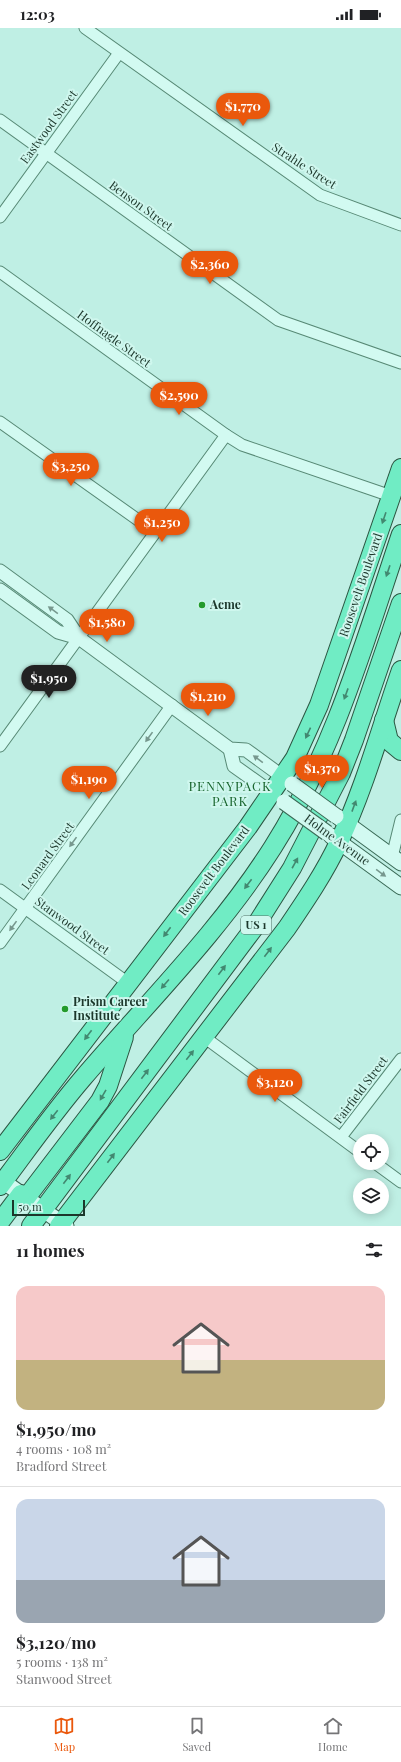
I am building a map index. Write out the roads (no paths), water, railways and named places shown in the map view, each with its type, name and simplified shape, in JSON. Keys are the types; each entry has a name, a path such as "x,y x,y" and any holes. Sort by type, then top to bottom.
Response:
{"highway":[{"name":"Roosevelt Boulevard","path":"0,1150 128,983 278,798 288,781 298,753 312,724 401,468"},
{"name":"Roosevelt Boulevard","path":"1,1182 66,1098 232,905 273,847 308,785 335,725 401,534"},
{"name":"US 1","path":"31,1226 254,928 292,868 341,773 354,740 401,603"},
{"name":"US 1","path":"62,1225 292,921 314,887 333,837 384,720 401,670"},
{"path":"384,720 389,741 401,751"},
{"path":"0,1222 24,1196 102,1097 111,1077 121,1041 133,1020"}],"main road":[{"name":"Holme Avenue","path":"288,781 396,860"},
{"name":"Holme Avenue","path":"278,798 401,887"},
{"path":"1,1182 44,1210 62,1225"}],"street":[{"name":"Strahle Street","path":"85,28 320,196 401,224"},
{"name":"Eastwood Street","path":"0,217 119,53"},
{"name":"Benson Street","path":"0,120 278,320 401,363"},
{"name":"Hoffnagle Street","path":"0,272 226,435 242,444 391,496"},
{"path":"0,422 155,532"},
{"path":"1,743 226,435"},
{"path":"0,571 67,620 79,638"},
{"path":"0,590 58,632 79,638 230,749 246,750 288,781"},
{"name":"Leonard Street","path":"0,943 172,705"},
{"path":"230,749 234,766 278,798"},
{"path":"396,860 401,820"},
{"name":"Stanwood Street","path":"0,890 128,983"},
{"path":"204,1037 353,1146"},
{"name":"Fairfield Street","path":"341,1137 401,1059"},
{"path":"385,1170 401,1182"}],"place":[{"name":"Acme","path":"202,605"},
{"name":"Prism Career Institute","path":"65,1009"}],"district":[{"name":"PENNYPACK PARK","path":"230,794"}]}
